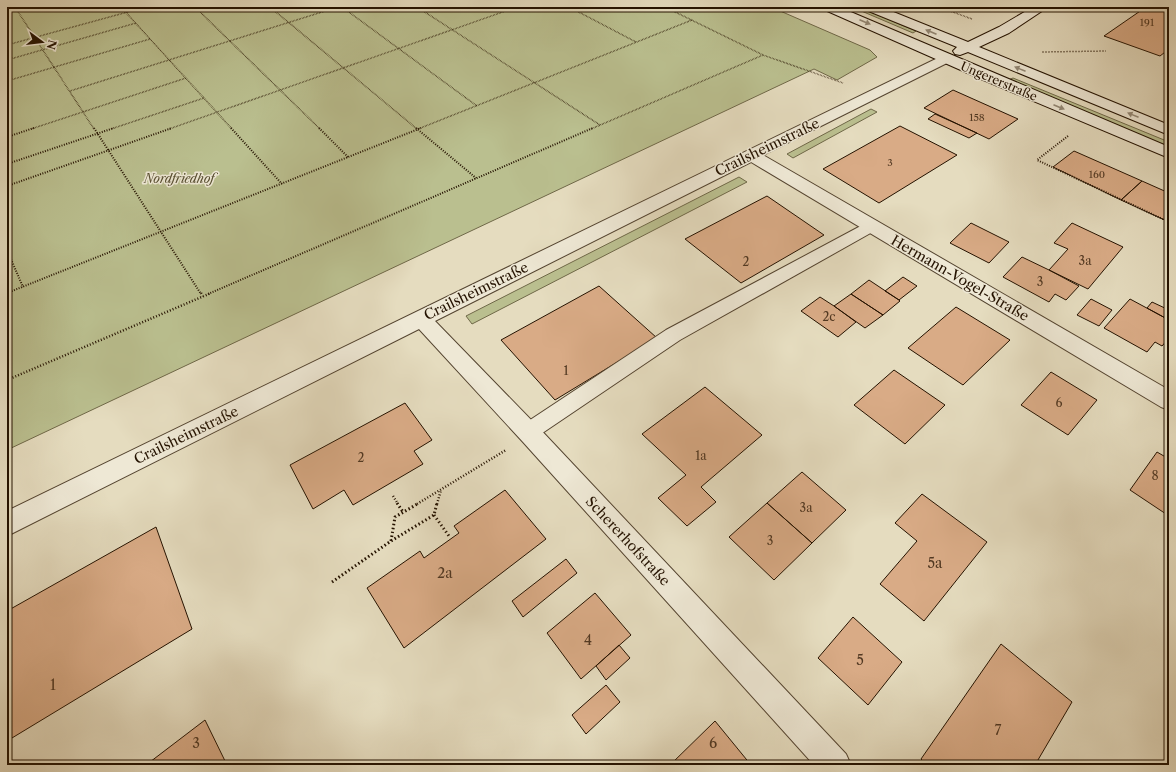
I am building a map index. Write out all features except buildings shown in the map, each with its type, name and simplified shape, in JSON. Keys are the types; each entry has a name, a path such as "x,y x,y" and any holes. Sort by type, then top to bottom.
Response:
{"street":[{"name":"Ungererstraße","path":"829,7 1169,152"},
{"name":"Ungererstraße","path":"870,7 1169,130"},
{"name":"Crailsheimstraße","path":"7,524 420,318 1004,30 1042,7"},
{"name":"Hermann-Vogel-Straße","path":"751,155 1169,401"},
{"name":"Schererhofstraße","path":"420,318 519,440 835,765"}],"lane":[{"path":"519,440 673,335 870,226"}],"path":[{"path":"15,7 203,296"},
{"path":"121,7 282,184"},
{"path":"7,45 146,7"},
{"path":"195,7 348,157"},
{"path":"270,7 476,178"},
{"path":"70,91 338,7"},
{"path":"342,7 477,106"},
{"path":"417,7 600,125"},
{"path":"7,186 517,7"},
{"path":"569,7 637,43"},
{"path":"665,7 763,55 810,71"},
{"path":"939,7 974,20"},
{"path":"7,293 692,20"},
{"path":"7,60 136,23"},
{"path":"7,81 150,39"},
{"path":"1041,52 1106,51"},
{"path":"7,380 763,55"},
{"path":"7,137 186,78"},
{"path":"7,164 204,98"},
{"path":"1070,135 1037,160 1169,222"},
{"path":"7,250 23,287"},
{"path":"391,541 395,517 519,440"},
{"path":"332,582 391,541 434,515 441,489"},
{"path":"393,496 403,512"},
{"path":"434,515 449,536"}],"green space":[{"name":"Nordfriedhof","path":"7,7 771,7 870,50 877,57 837,80 814,69 7,450"},
{"path":"852,7 859,7 916,31 913,33"},
{"path":"1013,78 1169,142 1169,147 1008,80"},
{"path":"871,109 877,112 793,158 787,154"},
{"path":"739,177 747,182 472,324 466,316"}]}
